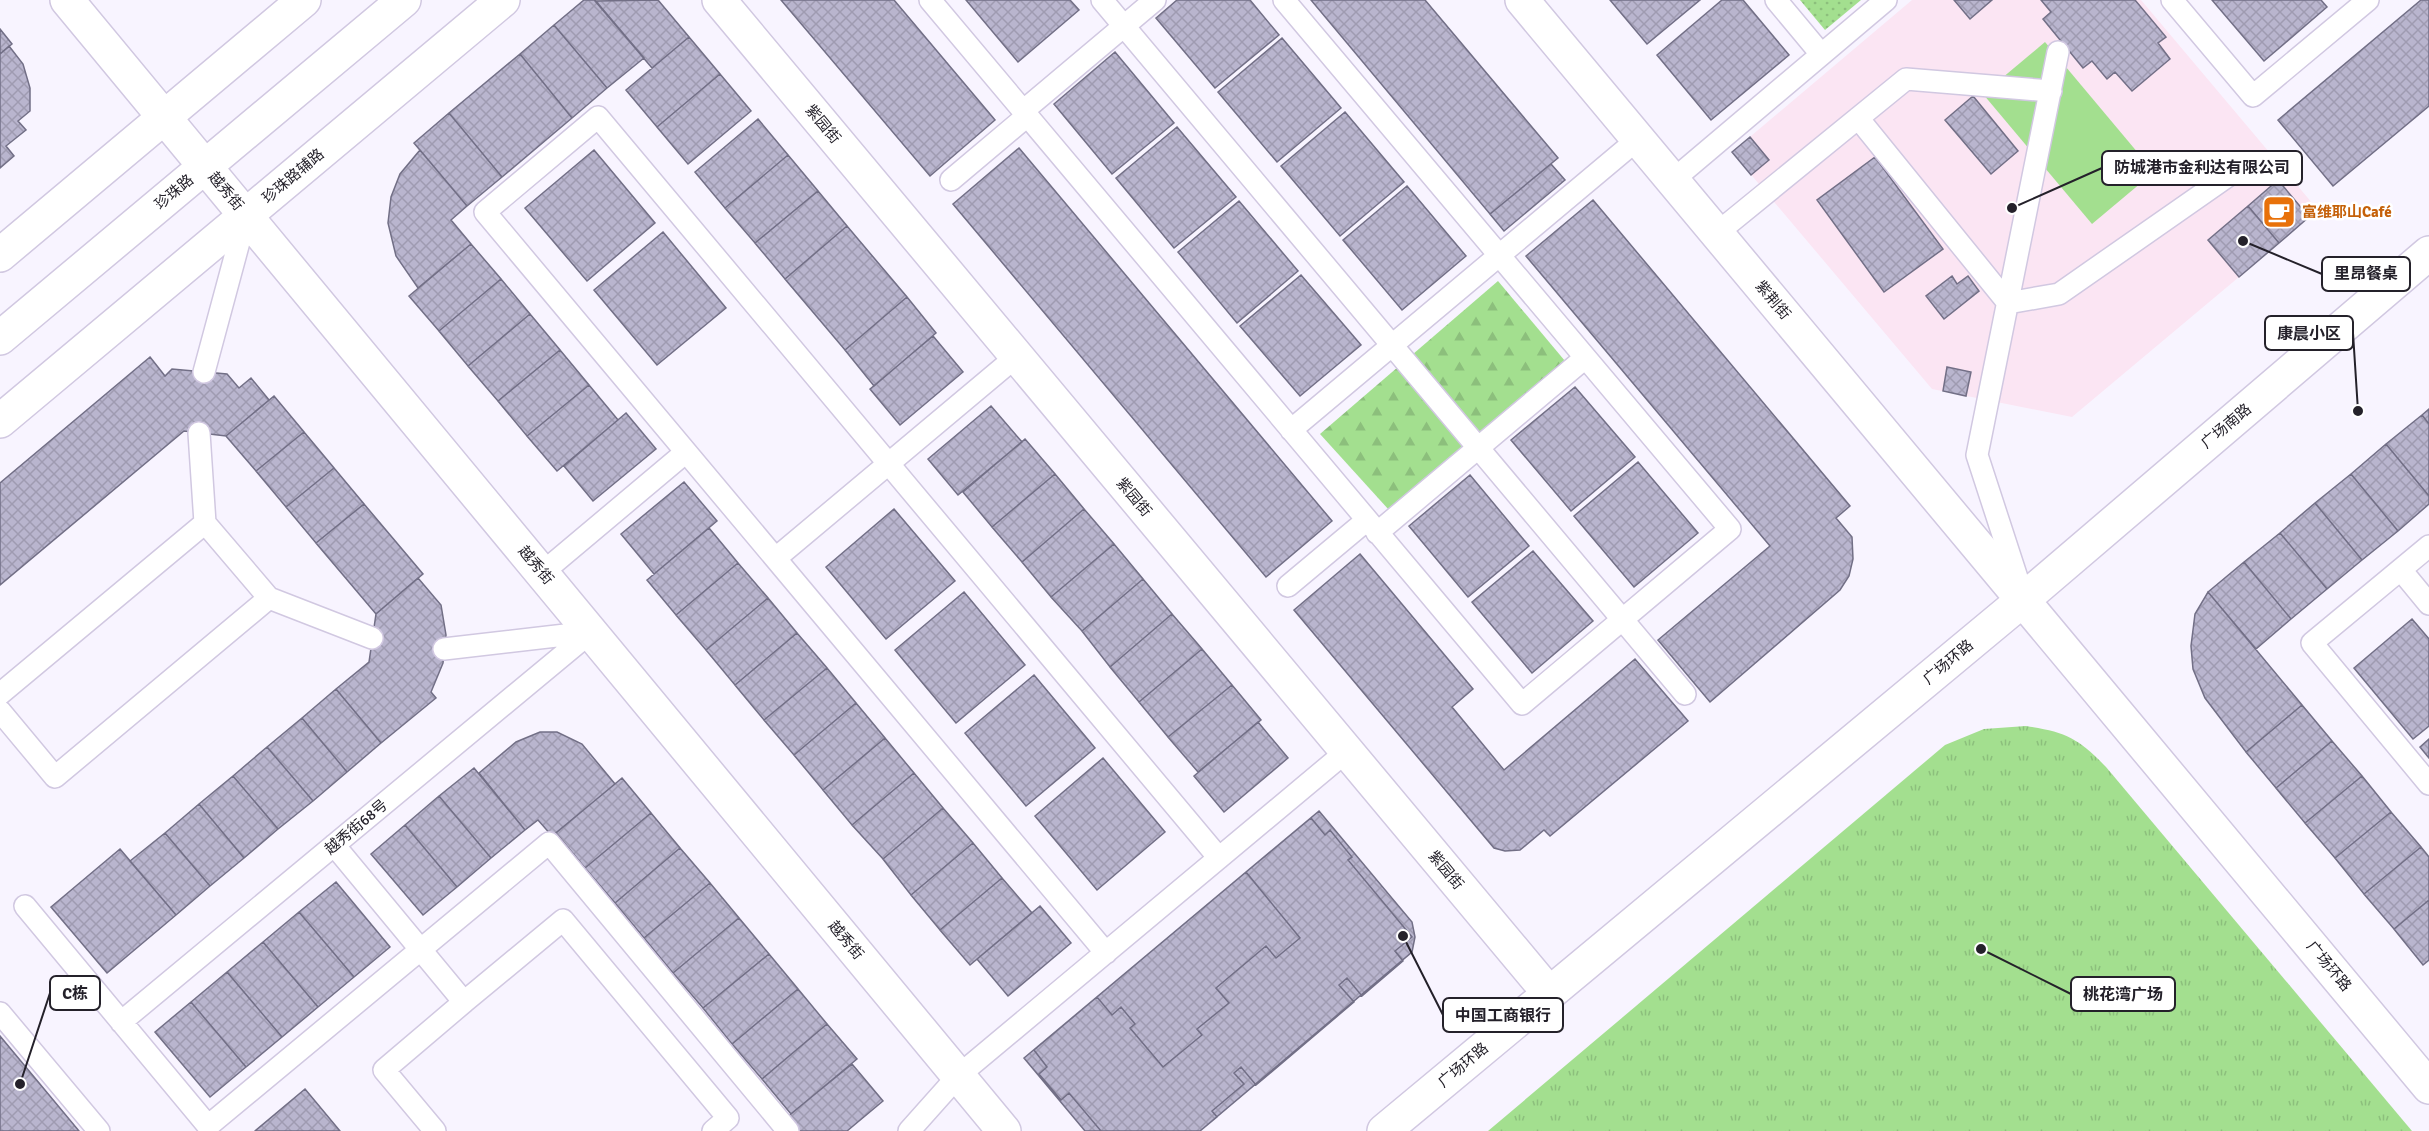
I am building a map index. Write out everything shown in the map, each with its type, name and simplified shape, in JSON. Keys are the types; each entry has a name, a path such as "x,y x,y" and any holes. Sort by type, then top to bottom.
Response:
{"street":[{"name":"越秀街","path":"67,0 1004,1131"},
{"path":"0,255 304,0"},
{"name":"珍珠路","path":"0,338 404,0"},
{"name":"珍珠路辅路","path":"0,421 503,0"},
{"name":"紫园街","path":"719,0 1550,993"},
{"name":"紫荆街","path":"1522,0 2024,599"},
{"name":"广场南路","path":"2024,599 2429,253"},
{"name":"广场环路","path":"1384,1131 2024,599 2429,1087"}],"lane":[{"path":"930,0 1522,704 1730,530 1284,0"},
{"path":"1102,0 1685,694"},
{"path":"951,180 1155,0"},
{"path":"1776,0 1821,54"},
{"path":"1673,180 1886,0"},
{"path":"2172,0 2253,96 2365,1"},
{"path":"2024,599 1977,455 2058,52"},
{"path":"1717,233 1906,79 2051,91"},
{"path":"1106,953 485,212 598,117 1219,858"},
{"path":"1858,118 2008,303"},
{"path":"1291,430 1638,139"},
{"path":"2008,303 2059,294 2231,174"},
{"path":"204,372 246,215"},
{"path":"776,558 1017,356"},
{"path":"1288,586 1478,448 1586,358"},
{"path":"199,433 205,523 269,598 372,638"},
{"path":"542,573 686,452"},
{"path":"0,694 205,523"},
{"path":"2429,546 2312,643 2429,784"},
{"path":"2401,570 2429,604"},
{"path":"0,711 55,777 269,598"},
{"path":"444,649 591,632"},
{"name":"越秀街68号","path":"121,1022 591,632"},
{"path":"909,1131 958,1076 1347,751"},
{"path":"25,906 208,1126 549,843 788,1131"},
{"path":"334,845 464,1002"},
{"path":"435,1131 384,1070 563,920 728,1118 713,1131"},
{"path":"0,1013 99,1131"}],"shaded area":[{"path":"1912,0 2141,0 2318,210 2309,217 2278,181 2208,240 2239,277 2072,417 1932,389 1732,152"}],"green space":[{"path":"1800,0 1861,0 1825,30"},
{"path":"2045,42 2154,172 2092,224 1983,94"},
{"path":"1498,281 1565,361 1389,510 1320,434"},
{"path":"2026,726 2070,738 2087,749 2106,767 2412,1131 1488,1131 1945,745 1984,729"}],"building":[{"path":"584,0 595,0 644,58 607,88 554,25"},
{"path":"658,0 689,37 652,68 595,1"},
{"path":"781,0 894,0 995,120 930,176"},
{"path":"966,0 1070,0 1079,10 1018,62"},
{"path":"1177,0 1250,0 1279,35 1215,88 1156,18"},
{"path":"1311,0 1425,0 1558,158 1490,214"},
{"path":"1610,0 1700,0 1647,44"},
{"path":"1722,0 1743,0 1789,55 1711,120 1657,55"},
{"path":"1954,0 1992,0 1970,19"},
{"path":"2041,0 2135,0 2166,37 2158,43 2170,59 2132,91 2115,72 2107,79 2092,61 2083,68 2043,19 2051,12"},
{"path":"2212,0 2321,0 2327,7 2264,61"},
{"path":"2421,0 2429,0 2429,106 2333,186 2278,120"},
{"path":"554,25 607,88 572,118 520,54"},
{"path":"0,29 12,44 0,54"},
{"path":"689,37 720,74 657,127 626,90"},
{"path":"1282,38 1341,108 1277,162 1218,92"},
{"path":"9,46 23,64 30,88 30,111 18,121 26,130 6,146 14,156 0,168 0,54"},
{"path":"1115,52 1174,123 1112,174 1054,104"},
{"path":"520,54 572,118 502,177 449,113"},
{"path":"720,74 751,111 688,164 657,127"},
{"path":"1973,96 2018,151 1991,174 1945,120"},
{"path":"1345,112 1404,182 1340,236 1281,166"},
{"path":"449,113 502,177 467,206 414,143"},
{"path":"758,119 788,155 725,208 695,172"},
{"path":"1177,127 1236,197 1174,248 1116,178"},
{"path":"1750,137 1769,160 1751,175 1732,152"},
{"path":"1019,148 1332,521 1266,577 953,204"},
{"path":"420,150 467,206 451,220 471,244 418,288 396,256 388,223 391,197 400,174"},
{"path":"594,150 655,223 587,281 525,208"},
{"path":"788,155 818,191 755,243 725,208"},
{"path":"1875,157 1943,249 1884,292 1817,200"},
{"path":"1551,164 1565,180 1504,231 1490,214"},
{"name":"富维耶山Café","path":"2278,180 2309,217 2279,243 2248,206"},
{"path":"1407,186 1466,256 1402,310 1343,240"},
{"path":"818,191 847,226 785,279 755,243"},
{"path":"1593,200 1850,506 1836,518 1852,537 1853,559 1849,576 1840,590 1710,702 1658,640 1770,546 1526,256"},
{"path":"1239,201 1298,271 1237,323 1178,252"},
{"path":"2248,206 2279,243 2239,277 2208,240"},
{"path":"847,226 907,297 845,350 785,279"},
{"path":"663,232 726,308 657,365 594,290"},
{"path":"471,244 501,279 439,331 409,296"},
{"path":"1301,275 1361,345 1300,396 1240,326"},
{"path":"1952,276 1957,284 1968,276 1979,291 1944,319 1926,296"},
{"path":"501,279 530,314 468,366 439,331"},
{"path":"907,297 936,333 874,386 845,350"},
{"path":"530,314 560,350 498,401 468,366"},
{"path":"933,336 963,372 900,425 870,389"},
{"path":"560,350 589,385 527,436 498,401"},
{"path":"150,357 165,376 172,369 227,374 239,388 251,378 269,400 226,436 184,431 0,585 0,483"},
{"path":"1947,367 1971,372 1966,396 1943,391"},
{"path":"589,385 618,420 557,471 527,436"},
{"path":"1575,387 1635,457 1571,511 1511,440"},
{"path":"274,396 304,432 256,471 226,436"},
{"path":"991,406 1022,442 958,495 928,459"},
{"path":"2429,409 2429,424 2422,415"},
{"path":"626,413 656,449 593,501 564,466"},
{"path":"2422,415 2429,424 2429,496 2386,444"},
{"path":"304,432 334,468 286,507 256,471"},
{"path":"1025,439 1055,474 992,527 963,492"},
{"path":"2386,444 2429,496 2429,504 2398,531 2351,474"},
{"path":"1638,462 1698,533 1634,587 1574,516"},
{"path":"334,468 364,504 316,543 286,507"},
{"path":"1055,474 1084,509 1022,562 992,527"},
{"path":"2351,474 2398,531 2362,560 2315,503"},
{"path":"1470,475 1529,546 1468,597 1409,526"},
{"path":"684,482 717,521 654,574 621,534"},
{"path":"2315,503 2362,560 2327,589 2280,533"},
{"path":"364,504 423,574 376,614 316,543"},
{"path":"894,509 955,581 886,639 826,567"},
{"path":"1084,509 1114,544 1051,597 1022,562"},
{"path":"709,528 738,563 676,615 647,580"},
{"path":"2280,533 2327,589 2291,619 2244,562"},
{"path":"1114,544 1143,579 1082,631 1051,597"},
{"path":"1533,551 1593,621 1532,673 1472,602"},
{"path":"1360,554 1473,689 1452,707 1504,770 1635,659 1688,721 1550,836 1544,830 1520,850 1505,851 1494,848 1294,610"},
{"path":"2244,562 2291,619 2256,649 2208,592"},
{"path":"738,563 768,598 706,650 676,615"},
{"path":"418,578 441,605 446,635 443,663 431,692 436,698 381,743 336,689 369,662 376,614"},
{"path":"1143,579 1172,614 1110,667 1082,631"},
{"path":"964,592 1025,665 956,723 895,650"},
{"path":"2208,592 2302,705 2246,752 2205,698 2193,669 2191,646 2195,614"},
{"path":"768,598 797,633 735,685 706,650"},
{"path":"1172,614 1202,649 1139,702 1110,667"},
{"path":"2412,619 2429,639 2429,726 2413,739 2354,668"},
{"path":"797,633 827,668 764,720 735,685"},
{"path":"1202,649 1232,685 1168,737 1139,702"},
{"path":"827,668 856,703 794,755 764,720"},
{"path":"1034,675 1095,748 1026,806 965,733"},
{"path":"1232,685 1261,720 1198,772 1168,737"},
{"path":"336,689 381,743 347,772 302,718"},
{"path":"856,703 885,738 823,790 794,755"},
{"path":"2302,705 2332,741 2276,788 2246,752"},
{"path":"302,718 347,772 313,801 267,747"},
{"path":"1258,722 1288,758 1224,812 1194,776"},
{"path":"540,732 557,732 582,744 615,784 552,836 538,820 525,830 479,773 516,742"},
{"path":"885,738 914,773 852,825 823,790"},
{"path":"2429,739 2429,758 2420,747"},
{"path":"2332,741 2362,776 2305,823 2276,788"},
{"path":"267,747 313,801 278,829 233,776"},
{"path":"1103,758 1165,832 1097,890 1035,816"},
{"path":"474,768 525,830 491,858 439,796"},
{"path":"914,773 943,808 883,859 852,825"},
{"path":"233,776 278,829 244,858 199,804"},
{"path":"2362,776 2391,812 2335,858 2305,823"},
{"path":"622,778 651,813 585,868 556,833"},
{"path":"439,796 491,858 457,887 405,825"},
{"path":"199,804 244,858 210,886 165,833"},
{"path":"943,808 973,843 911,895 883,859"},
{"path":"1319,811 1412,922 1415,937 1412,952 1200,1131 1085,1131 1024,1058"},
{"path":"2391,812 2421,847 2364,894 2335,858"},
{"path":"651,813 680,848 615,903 585,868"},
{"path":"1311,818 1325,835 1330,830 1352,857 1348,860 1412,937 1395,951 1403,961 1362,996 1347,978 1339,985 1354,1002 1256,1085 1241,1067 1234,1073 1244,1084 1212,1111 1217,1117 1200,1131 1101,1131 1069,1093 1061,1100 1039,1074 1047,1067 1034,1050 1097,997 1112,1015 1121,1007 1135,1024 1130,1028 1163,1067 1202,1035 1197,1029 1229,1003 1216,988 1266,946 1276,958 1300,938 1246,872"},
{"path":"405,825 457,887 423,915 371,854"},
{"path":"165,833 210,886 176,915 130,861"},
{"path":"973,843 1002,878 940,930 911,895"},
{"path":"2421,847 2429,857 2429,900 2394,929 2364,894"},
{"path":"680,848 710,883 644,938 615,903"},
{"path":"120,849 176,915 107,973 51,907"},
{"path":"1002,878 1032,913 970,965 940,930"},
{"path":"336,882 390,947 354,977 299,912"},
{"path":"710,883 739,918 673,973 644,938"},
{"path":"2429,900 2429,960 2423,965 2394,929"},
{"path":"1040,906 1071,943 1008,996 977,959"},
{"path":"299,912 354,977 318,1007 263,942"},
{"path":"739,918 769,954 703,1008 673,973"},
{"path":"263,942 318,1007 282,1037 227,972"},
{"path":"769,954 798,989 732,1044 703,1008"},
{"path":"227,972 282,1037 246,1067 191,1002"},
{"path":"798,989 827,1024 762,1079 732,1044"},
{"path":"191,1002 246,1067 210,1097 155,1032"},
{"path":"827,1024 857,1059 791,1114 762,1079"},
{"path":"0,1036 79,1131 0,1131"},
{"path":"852,1064 883,1101 847,1131 798,1131 787,1117"},
{"path":"305,1089 340,1131 255,1131"}],"place":[{"name":"防城港市金利达有限公司","path":"2012,208"},
{"name":"富维耶山Café","path":"2279,212"},
{"name":"里昂餐桌","path":"2243,241"},
{"name":"康晨小区","path":"2358,411"},
{"name":"中国工商银行","path":"1403,936"},
{"name":"桃花湾广场","path":"1981,949"},
{"name":"C栋","path":"20,1084"}]}
